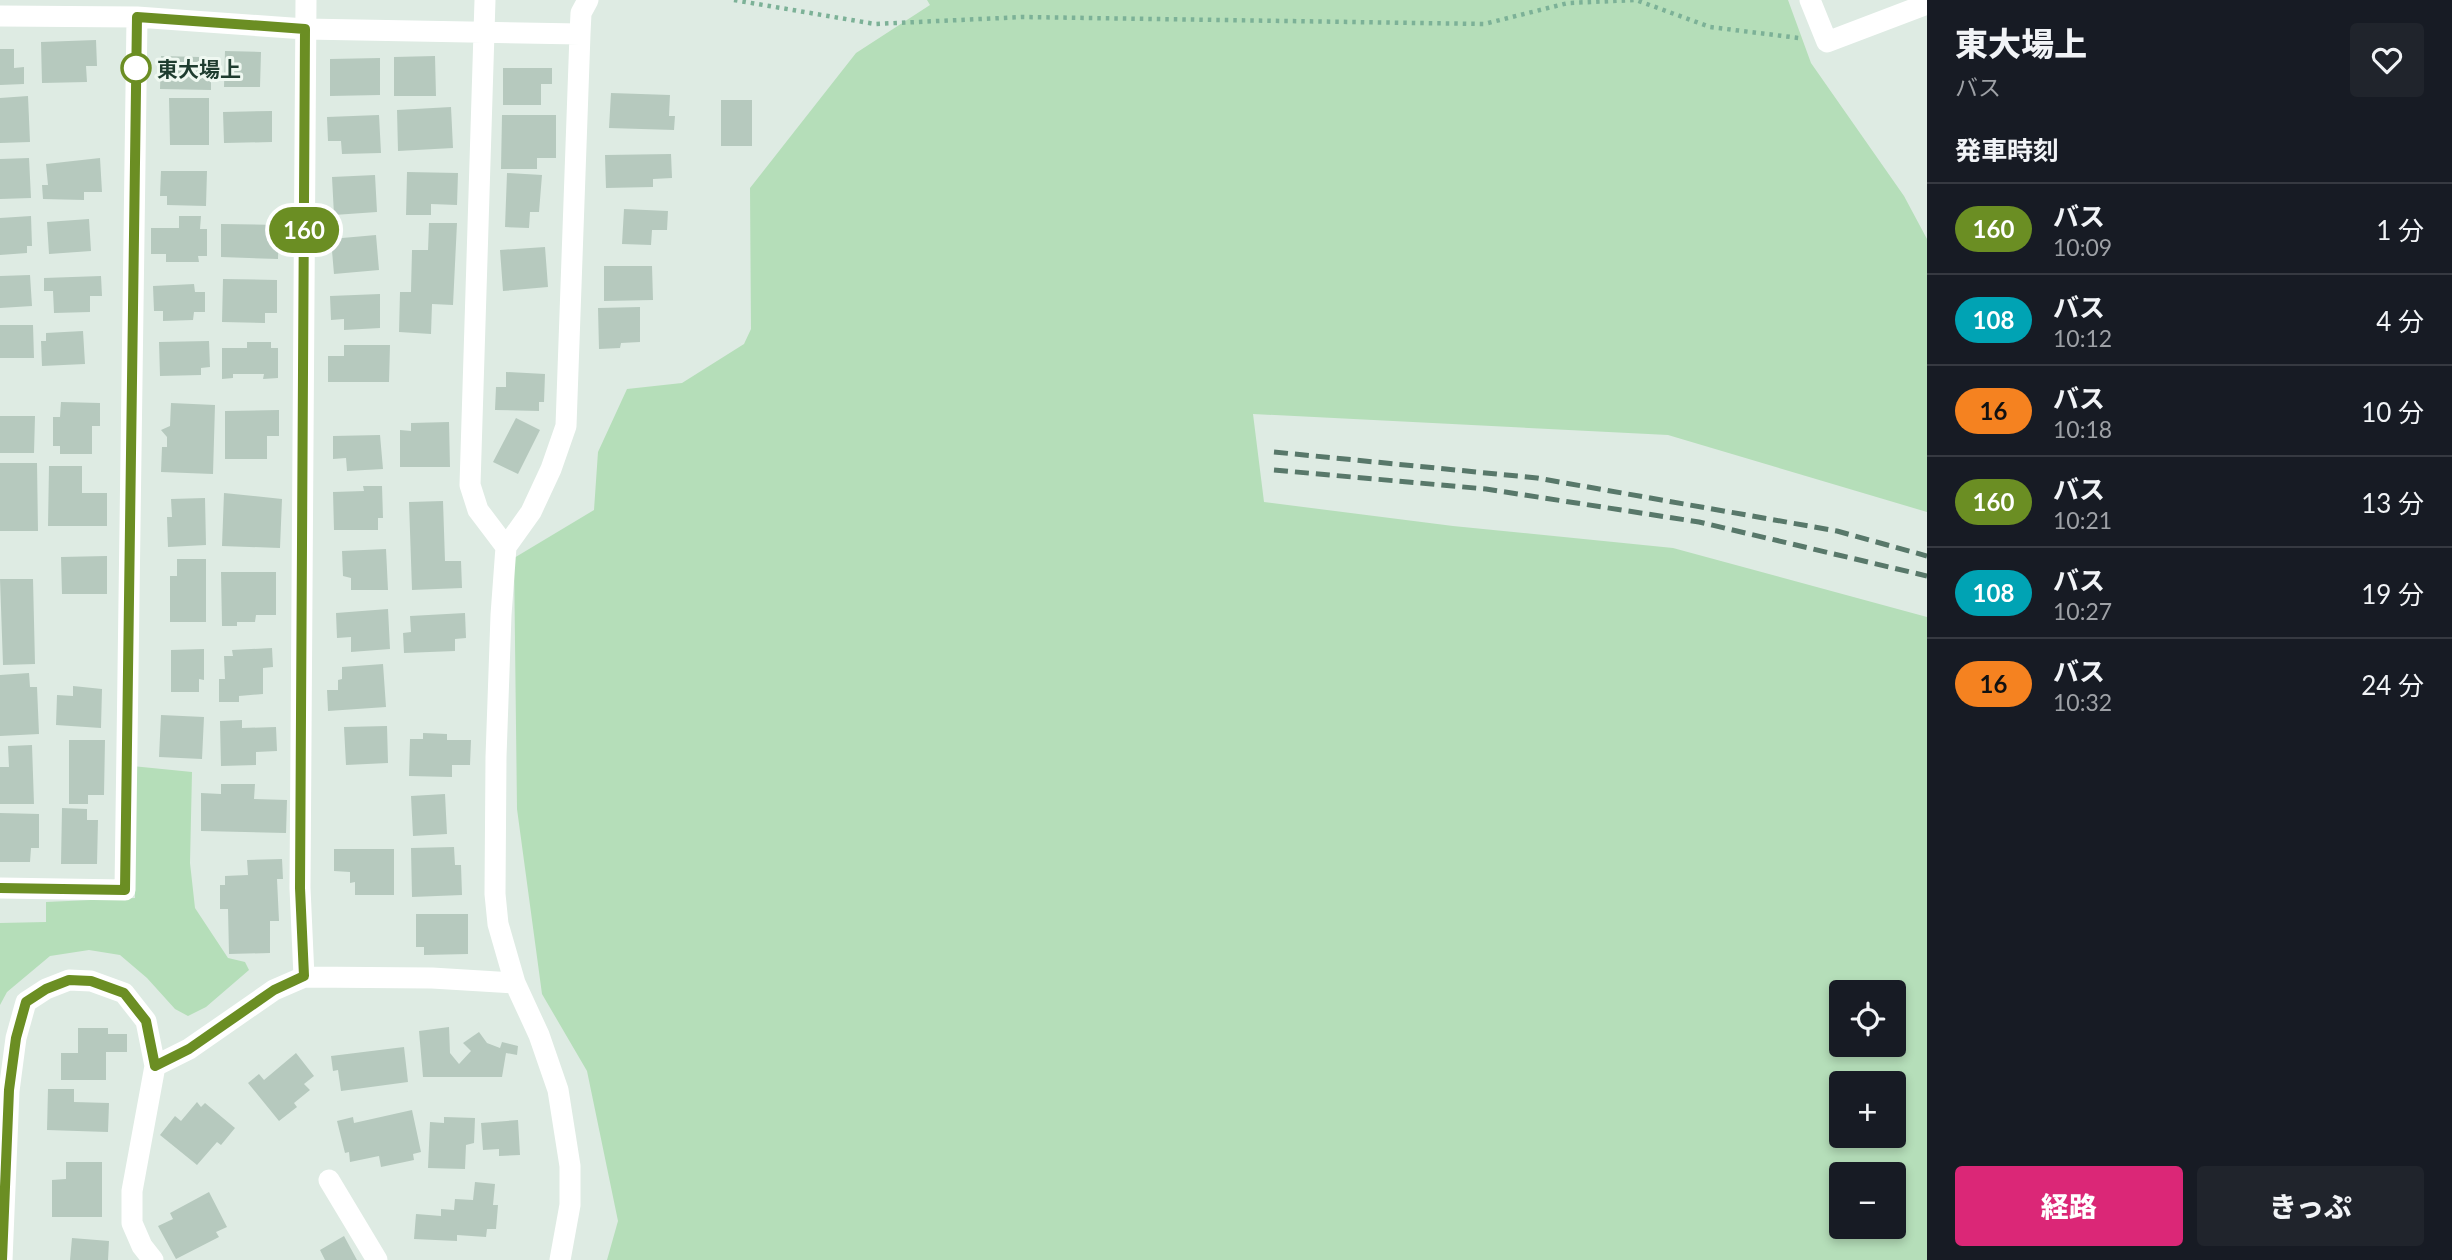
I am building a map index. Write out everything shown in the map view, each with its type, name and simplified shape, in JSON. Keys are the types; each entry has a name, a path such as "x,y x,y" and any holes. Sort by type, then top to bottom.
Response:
{"street":[{"path":"304,976 300,888 306,0"},
{"path":"485,0 470,485 478,510 506,547"},
{"path":"561,1260 570,1205 570,1167 558,1090 539,1035 515,983 498,924 495,894 496,744 506,547 531,512 551,469 566,426 581,13 588,0"},
{"path":"1811,0 1827,42 1927,4"},
{"path":"0,888 125,890 130,12"},
{"path":"0,16 130,12 305,29 580,34"},
{"path":"155,1066 189,1049 274,990 304,976 432,978 515,983"},
{"path":"2,1260 9,1090 16,1038 26,1002 46,989 69,980 91,981 124,993 146,1021 155,1066 132,1202 132,1223 142,1245 153,1260"},
{"path":"329,1180 377,1260"}],"path":[{"path":"734,0 876,24 1023,17 1484,24 1567,3 1636,0 1710,27 1827,42"}],"green space":[{"path":"927,0 1788,0 1811,63 1904,196 1927,239 1927,512 1668,435 1253,414 1264,502 1453,526 1673,548 1927,617 1927,1260 607,1260 618,1221 587,1071 542,994 517,809 514,558 594,510 598,452 627,389 682,383 744,344 751,329 750,188 856,53 930,5"},
{"path":"132,766 192,772 190,863 195,908 228,958 245,962 249,970 206,1007 188,1016 175,1009 147,978 120,955 89,950 50,956 7,992 0,1005 0,923 46,922 46,902 135,898"}],"building":[{"path":"96,40 97,66 86,66 87,82 42,83 41,42"},
{"path":"0,49 14,49 14,68 24,67 24,84 0,85"},
{"path":"225,51 261,52 260,87 224,87"},
{"path":"161,56 199,57 199,64 211,65 211,90 160,89"},
{"path":"435,56 436,96 394,96 394,57"},
{"path":"380,58 380,95 330,96 330,59"},
{"path":"503,68 552,68 552,84 541,84 541,105 503,105"},
{"path":"611,93 670,95 669,116 675,116 674,130 609,128"},
{"path":"28,96 30,142 0,143 0,98"},
{"path":"169,98 209,98 209,145 170,145"},
{"path":"721,100 752,100 752,146 721,146"},
{"path":"451,107 453,148 398,151 397,110"},
{"path":"272,111 272,142 224,143 223,112"},
{"path":"379,115 381,153 342,154 341,141 328,141 327,117"},
{"path":"502,115 556,115 556,158 537,158 537,169 501,169"},
{"path":"671,154 672,178 653,179 653,187 606,188 605,155"},
{"path":"29,158 31,198 0,199 0,159"},
{"path":"100,158 102,192 84,192 84,200 43,199 42,185 48,185 46,164"},
{"path":"161,171 207,171 206,206 167,205 167,196 160,196"},
{"path":"407,172 458,173 457,205 431,204 431,215 406,215"},
{"path":"507,173 542,175 539,212 530,212 529,228 505,227"},
{"path":"375,175 377,212 334,215 332,177"},
{"path":"624,209 668,211 667,230 652,230 651,245 622,244"},
{"path":"31,216 32,246 27,246 27,253 0,255 0,218"},
{"path":"179,216 201,216 200,229 207,229 207,256 198,256 199,262 166,262 166,254 151,254 151,228 179,228"},
{"path":"89,219 91,251 49,254 47,222"},
{"path":"429,223 457,223 453,305 432,304 431,334 399,332 400,292 411,292 412,250 428,250"},
{"path":"221,224 279,225 278,259 221,257"},
{"path":"376,235 379,270 334,274 331,239"},
{"path":"545,247 548,287 503,291 500,250"},
{"path":"604,266 652,266 653,300 604,301"},
{"path":"30,275 32,306 0,308 0,276"},
{"path":"101,276 102,296 90,296 90,312 54,313 53,291 44,291 44,278"},
{"path":"223,279 277,280 277,313 265,313 265,323 222,322"},
{"path":"194,284 195,292 205,292 205,312 194,312 193,320 163,321 163,311 154,311 153,286"},
{"path":"380,294 380,328 344,330 344,319 331,320 330,296"},
{"path":"640,307 640,342 621,343 620,348 599,349 598,308"},
{"path":"0,325 33,325 34,358 0,358"},
{"path":"83,331 85,364 42,366 41,341 46,341 46,333"},
{"path":"209,341 210,367 201,368 201,375 160,376 159,342"},
{"path":"247,342 271,342 271,348 278,348 278,378 263,379 264,374 233,374 233,378 222,379 222,348 247,348"},
{"path":"344,345 390,345 389,382 328,382 328,356 344,356"},
{"path":"506,372 545,374 544,402 539,402 539,411 495,410 496,387 506,387"},
{"path":"61,402 100,403 100,426 92,426 92,454 60,454 60,446 53,446 53,417 60,417"},
{"path":"171,403 215,405 213,474 161,472 162,447 167,447 167,437 161,430 170,426"},
{"path":"279,410 279,436 267,436 267,459 225,459 225,411"},
{"path":"0,416 35,416 34,453 0,453"},
{"path":"516,418 540,430 518,474 493,462"},
{"path":"449,422 450,467 400,467 400,430 411,431 411,423"},
{"path":"380,435 383,469 347,471 346,458 333,459 333,436"},
{"path":"0,463 37,463 38,531 0,531"},
{"path":"49,466 82,466 82,493 107,493 107,526 48,526"},
{"path":"363,486 382,486 383,518 378,518 378,530 334,530 333,492 364,491"},
{"path":"224,493 282,499 280,548 222,546"},
{"path":"205,498 206,545 168,547 167,517 172,517 171,499"},
{"path":"443,501 445,561 461,561 462,588 412,590 409,502"},
{"path":"386,549 388,590 351,590 351,578 343,576 342,551"},
{"path":"107,556 107,594 62,594 61,557"},
{"path":"177,559 206,559 206,622 170,622 170,576 177,576"},
{"path":"221,572 276,572 276,615 256,615 255,622 237,622 237,626 222,626"},
{"path":"0,579 33,579 35,664 3,665"},
{"path":"388,609 390,649 351,652 351,637 337,638 336,613"},
{"path":"465,613 466,638 455,639 455,651 404,653 403,633 411,632 410,616"},
{"path":"272,648 273,667 263,668 263,694 239,696 239,702 219,702 219,679 225,679 224,656 233,656 232,650"},
{"path":"204,649 204,680 199,679 199,692 171,692 171,650"},
{"path":"383,664 386,707 328,711 327,690 338,690 342,667"},
{"path":"29,673 30,687 37,687 39,734 0,736 0,675"},
{"path":"73,686 102,689 101,728 56,725 57,695 73,696"},
{"path":"161,715 204,717 202,759 159,757"},
{"path":"242,720 242,728 276,727 277,751 256,752 256,765 221,766 220,721"},
{"path":"387,726 388,763 346,765 344,727"},
{"path":"423,733 447,734 447,740 471,740 470,765 452,765 452,777 409,776 410,739 423,739"},
{"path":"69,740 105,740 104,795 88,795 88,804 69,804"},
{"path":"32,745 34,804 0,804 0,767 9,767 8,746"},
{"path":"221,784 255,784 254,799 287,800 286,833 201,831 201,793 221,794"},
{"path":"445,794 447,834 413,836 411,796"},
{"path":"62,808 87,809 87,820 98,820 97,864 61,864"},
{"path":"0,813 39,814 39,848 31,848 30,862 0,862"},
{"path":"454,847 455,865 461,865 462,895 412,897 411,848"},
{"path":"334,849 394,849 394,895 355,895 355,882 350,883 350,872 334,871"},
{"path":"282,859 283,879 277,879 279,921 270,921 270,953 229,954 228,909 220,909 220,885 225,885 225,876 248,875 247,860"},
{"path":"416,914 468,914 468,954 424,955 424,947 416,947"},
{"path":"449,1027 450,1053 459,1064 471,1051 463,1043 479,1032 487,1043 500,1048 502,1042 518,1046 517,1055 506,1053 502,1077 423,1077 419,1031"},
{"path":"78,1028 108,1028 108,1034 127,1034 127,1052 106,1052 106,1080 61,1080 61,1053 78,1053"},
{"path":"404,1047 408,1082 341,1091 338,1070 333,1071 331,1056"},
{"path":"296,1053 314,1076 304,1084 310,1090 294,1103 297,1107 279,1121 248,1083 259,1074 264,1080"},
{"path":"48,1089 74,1089 74,1102 109,1103 108,1132 47,1130"},
{"path":"197,1102 201,1107 205,1103 235,1128 221,1145 217,1142 197,1165 160,1135 175,1116 181,1121"},
{"path":"412,1110 421,1152 413,1154 414,1160 381,1167 379,1156 350,1162 337,1121 353,1117 354,1123"},
{"path":"444,1117 475,1118 474,1143 466,1145 465,1169 428,1168 430,1122 444,1123"},
{"path":"518,1120 520,1155 499,1156 499,1149 483,1150 481,1123"},
{"path":"66,1162 102,1162 102,1217 52,1217 52,1180 66,1179"},
{"path":"475,1182 495,1184 493,1205 498,1205 496,1229 487,1229 486,1237 457,1235 457,1241 414,1239 416,1214 441,1216 441,1209 454,1210 455,1199 473,1200"},
{"path":"209,1192 227,1227 216,1232 219,1237 176,1259 158,1226 173,1219 170,1213"},
{"path":"344,1236 357,1260 325,1260 320,1250"},
{"path":"72,1238 109,1241 108,1260 70,1260"}],"railway":[{"path":"1274,452 1537,478 1837,531 1927,556"},
{"path":"1274,470 1486,489 1699,522 1927,576"}],"bus line":[{"name":"160","path":"0,888 125,890 137,17 305,29 300,888 304,976 274,990 189,1049 155,1066 146,1021 124,993 91,981 69,980 46,989 26,1002 16,1038 9,1090 2,1260"}],"place":[{"name":"東大場上","path":"136,68"}]}
